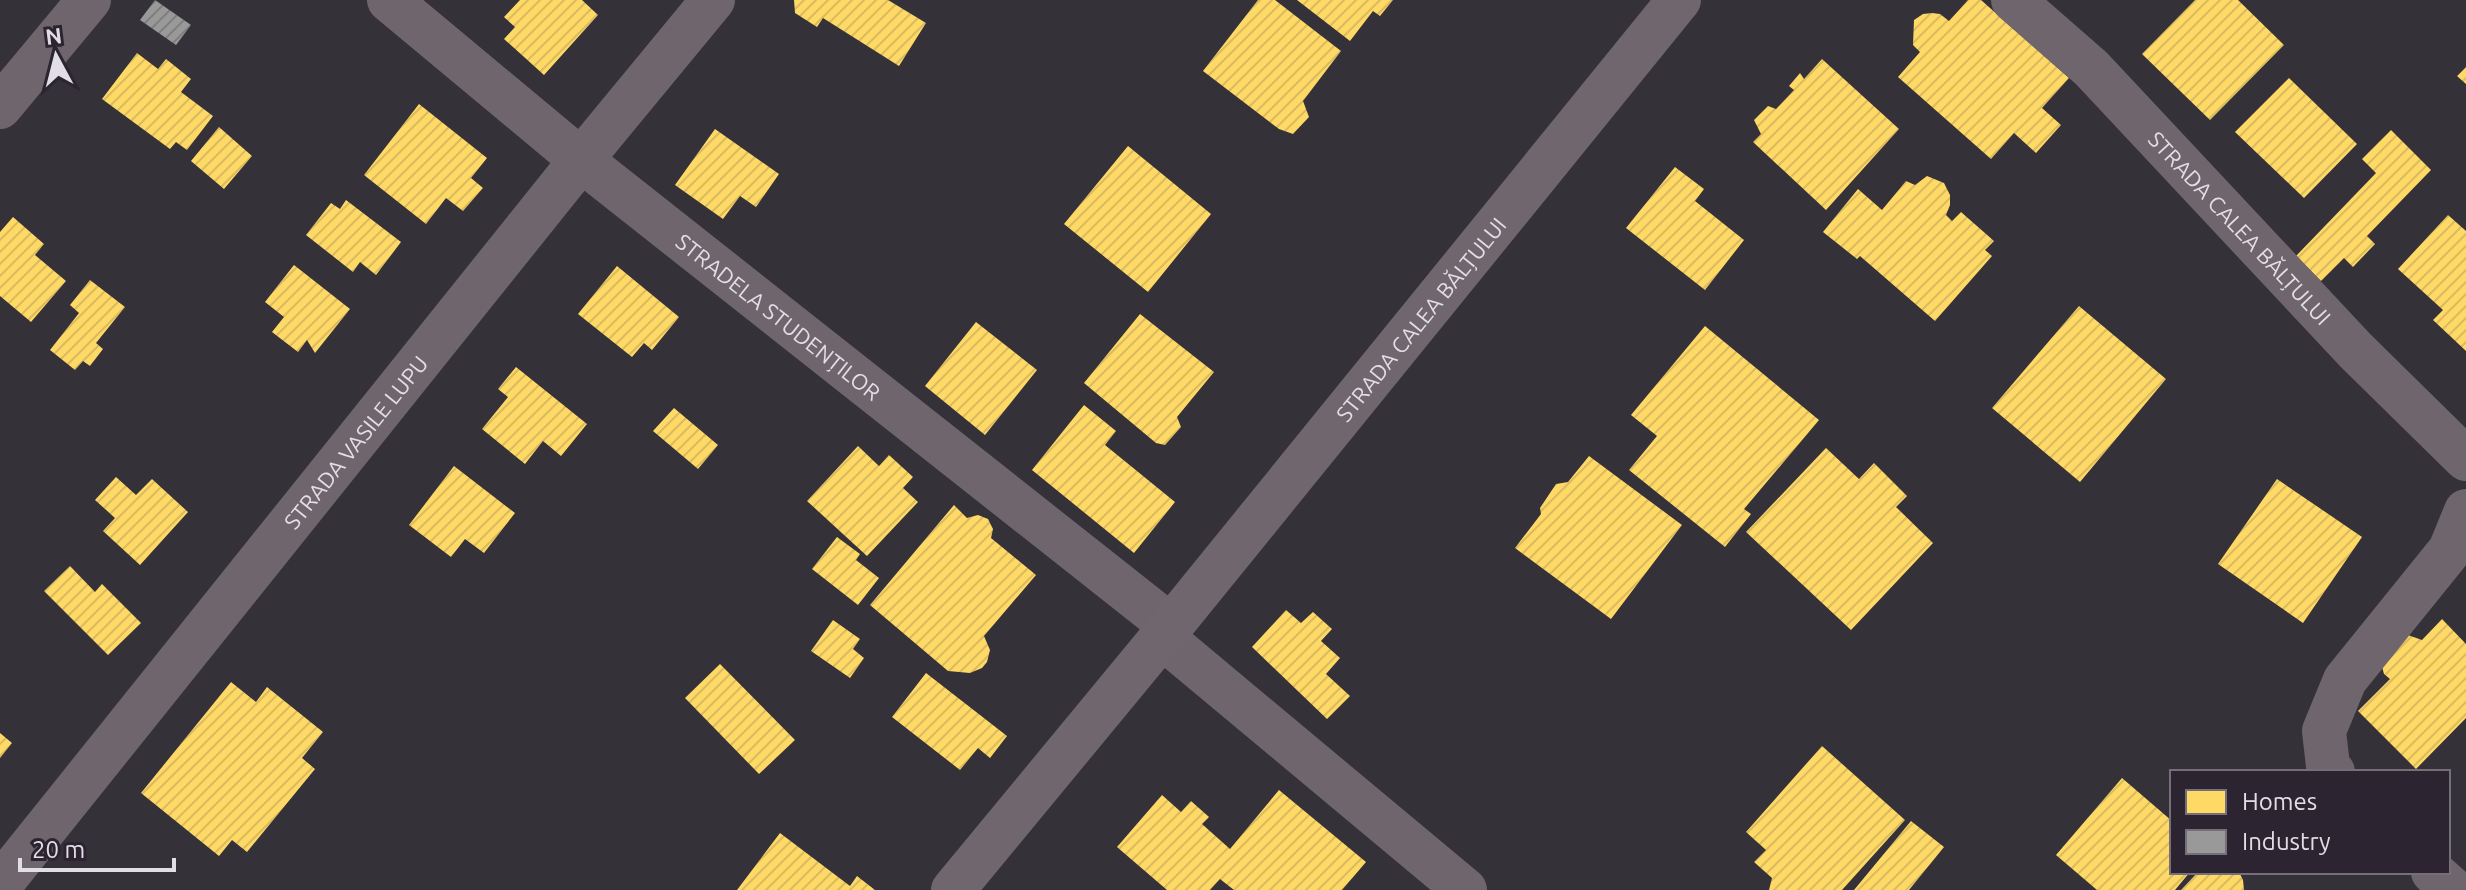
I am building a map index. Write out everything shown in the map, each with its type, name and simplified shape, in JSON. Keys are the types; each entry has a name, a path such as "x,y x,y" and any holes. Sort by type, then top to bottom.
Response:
{"main road":[{"name":"STRADA CALEA BĂLȚULUI","path":"953,890 1679,0"}],"street":[{"path":"0,107 89,0"},
{"name":"STRADELA STUDENȚILOR","path":"389,0 581,160 1166,632"},
{"name":"STRADA VASILE LUPU","path":"0,885 581,160 713,0"},
{"name":"STRADA CALEA BĂLȚULUI","path":"2013,0 2091,68 2356,351 2466,459"},
{"path":"2331,770 2328,766 2324,731 2345,680 2450,550 2466,511"},
{"path":"1166,632 1465,890"},
{"path":"2435,874 2453,890"}],"building: Homes":[{"path":"520,0 582,0 598,15 544,75 504,39 515,27 504,17"},
{"path":"794,0 888,0 926,23 899,66 823,18 817,27 795,13"},
{"path":"1258,0 1275,0 1341,51 1303,101 1309,117 1293,134 1279,129 1203,71"},
{"path":"1297,0 1393,0 1380,16 1373,11 1350,41"},
{"path":"1968,0 1981,0 2069,78 2042,108 2061,125 2036,153 2014,133 1991,159 1898,77 1920,52 1913,45 1914,20 1932,13 1940,14 1949,21"},
{"path":"2195,0 2238,0 2284,45 2210,120 2142,54"},
{"path":"137,53 158,69 166,59 191,79 181,92 213,116 187,150 176,142 170,149 102,99"},
{"path":"1822,59 1899,129 1826,210 1753,142 1761,134 1754,120 1768,106 1776,109 1794,90 1789,86 1800,73 1804,79"},
{"path":"2466,67 2466,84 2457,76"},
{"path":"2289,78 2357,144 2304,198 2235,132"},
{"path":"419,104 487,158 471,178 483,188 463,211 446,198 426,224 364,175"},
{"path":"219,127 252,156 224,189 191,161"},
{"path":"715,129 779,174 756,207 740,196 723,219 675,185"},
{"path":"2391,130 2431,170 2367,236 2375,244 2353,267 2344,258 2321,281 2296,256 2376,173 2362,159"},
{"path":"1128,146 1211,214 1148,292 1064,224"},
{"path":"1675,167 1704,189 1695,201 1744,240 1705,290 1626,228"},
{"path":"1927,176 1944,183 1950,195 1946,215 1952,221 1961,212 1994,241 1985,250 1992,256 1935,321 1860,256 1857,259 1823,232 1858,189 1882,210 1906,181 1915,185"},
{"path":"346,200 401,242 376,275 360,262 353,272 306,235 331,203 340,209"},
{"path":"2448,215 2466,231 2466,351 2433,320 2443,310 2398,269"},
{"path":"13,217 44,244 35,255 66,281 31,322 0,296 0,232"},
{"path":"294,265 350,309 315,353 307,340 298,352 272,332 284,317 265,302"},
{"path":"617,266 679,317 652,350 644,343 632,357 578,314"},
{"path":"90,280 125,307 96,343 103,349 90,366 83,361 75,370 50,350 79,313 70,305"},
{"path":"2079,306 2166,379 2080,482 1992,408"},
{"path":"1140,314 1214,372 1177,417 1181,427 1165,445 1156,443 1084,383"},
{"path":"976,322 1037,370 985,435 925,386"},
{"path":"1705,326 1819,420 1744,509 1751,514 1725,547 1629,470 1657,436 1631,415"},
{"path":"516,367 587,424 561,456 543,441 525,464 482,429 508,397 498,389"},
{"path":"1084,405 1116,431 1105,445 1175,502 1134,553 1032,470"},
{"path":"674,408 718,445 698,469 653,431"},
{"path":"858,446 879,466 889,455 913,477 903,488 918,502 867,556 807,501"},
{"path":"1826,448 1859,479 1874,463 1907,496 1896,507 1933,543 1851,630 1746,532"},
{"path":"1589,456 1682,525 1611,619 1515,548 1541,514 1540,508 1556,484 1568,482"},
{"path":"454,466 515,513 484,553 465,539 451,557 409,525"},
{"path":"116,477 136,495 152,479 188,512 140,565 103,531 115,518 95,500"},
{"path":"2277,479 2362,537 2303,623 2218,564"},
{"path":"954,505 967,518 978,515 988,519 993,529 991,538 1036,575 984,636 990,650 987,662 970,673 948,671 870,605"},
{"path":"837,537 860,554 856,560 879,578 858,605 812,569"},
{"path":"70,566 95,592 102,584 141,623 108,655 44,591"},
{"path":"1286,610 1301,623 1313,612 1332,629 1321,641 1340,658 1326,674 1350,696 1327,719 1252,647"},
{"path":"2442,619 2466,644 2466,718 2416,769 2358,711 2390,679 2384,674 2381,663 2405,634 2422,640"},
{"path":"833,620 860,639 853,649 864,658 850,678 811,651"},
{"path":"720,664 795,740 759,774 685,698"},
{"path":"926,673 1007,736 990,758 978,748 960,770 892,717"},
{"path":"231,682 256,702 267,687 323,732 302,758 315,769 247,852 232,840 219,856 141,793"},
{"path":"0,733 12,743 0,758"},
{"path":"1822,746 1905,820 1842,890 1769,890 1772,878 1754,862 1766,850 1746,832"},
{"path":"2122,778 2170,819 2170,874 2188,874 2175,890 2097,890 2056,855"},
{"path":"1279,790 1366,862 1342,890 1234,890 1220,879 1210,890 1167,890 1117,847 1162,795 1181,812 1191,801 1209,817 1202,824 1230,849"},
{"path":"1911,821 1944,847 1909,890 1854,890"},
{"path":"780,833 850,886 857,876 875,890 737,890"},
{"path":"2196,874 2240,874 2244,890 2181,890"}],"building: Industry":[{"path":"155,0 191,25 176,45 140,20"}]}
